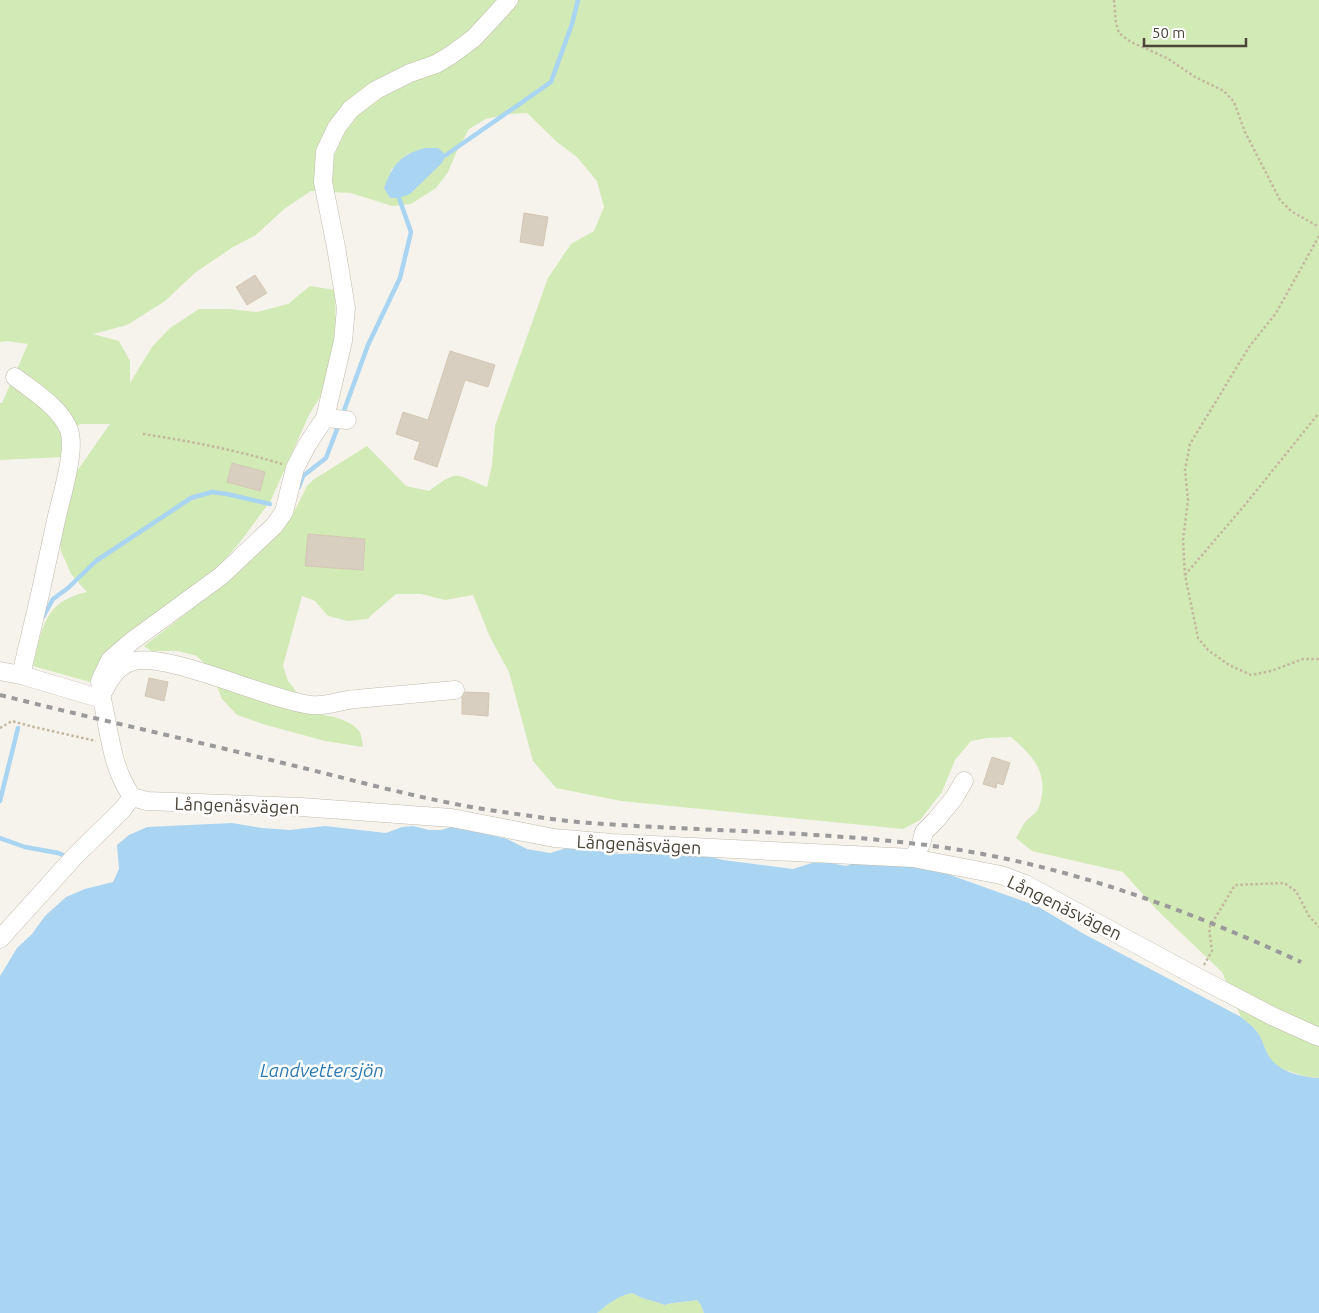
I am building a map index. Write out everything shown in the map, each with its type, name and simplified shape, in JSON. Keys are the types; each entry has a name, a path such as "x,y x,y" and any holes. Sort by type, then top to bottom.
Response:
{"street":[{"path":"0,939 75,856 122,810 132,797 123,784 109,743 100,681 110,660 221,576 274,526 284,512 296,468 307,445 336,419 346,308 323,182 325,152 338,127 351,109 376,90 451,56 474,38 509,0"},
{"path":"15,378 42,398 58,414 69,430 71,441 56,522 21,675"},
{"path":"102,699 108,680 120,668 131,662 147,660 173,664 262,693 311,705 322,705 353,699 455,690"},
{"path":"0,671 21,675 102,699"},
{"path":"913,858 921,844 924,832 954,798 964,781"},
{"name":"Långenäsvägen","path":"132,797 147,801 182,804 301,807 452,818 554,838 612,843 913,858 1001,875 1025,884 1147,948 1197,977 1274,1017 1319,1037"}],"path":[{"path":"1114,0 1119,33 1131,42 1167,58 1195,77 1224,91 1234,102 1245,132 1280,200 1291,211 1319,227"},
{"path":"1319,236 1276,313 1248,347 1190,444 1185,470 1188,500 1183,540 1185,576 1198,638 1208,650 1229,665 1251,674 1271,671 1303,659 1319,659"},
{"path":"1185,576 1319,413"},
{"path":"143,434 190,441 296,468"},
{"path":"0,728 3,724 12,721 34,728 109,743"},
{"path":"1197,977 1212,952 1209,928 1235,885 1284,883 1296,891 1309,916 1319,927"}],"green space":[{"path":"0,0 1319,0 1319,1078 1307,1077 1279,1068 1269,1058 1257,1031 1241,1017 1222,972 1157,910 1123,872 1032,851 1016,838 1026,821 1038,809 1043,785 1038,767 1033,759 1011,737 971,741 955,760 942,792 920,820 903,829 621,801 556,788 533,761 509,672 490,637 473,595 445,600 421,594 396,594 367,619 348,621 328,616 315,601 302,596 283,666 288,681 313,713 338,718 355,727 361,734 363,747 325,741 237,715 222,699 210,669 197,656 178,651 151,651 144,646 232,578 279,533 295,510 307,486 313,480 367,446 406,486 429,491 447,479 458,476 487,487 492,465 495,426 548,278 571,244 594,231 604,207 597,181 577,157 557,142 527,113 507,114 486,119 469,129 448,172 436,188 411,204 392,206 351,193 311,191 284,209 256,235 233,247 196,272 165,301 127,325 93,334 119,341 130,361 130,383 152,347 170,328 199,309 229,309 257,312 288,304 310,286 335,290 336,347 323,392 309,415 271,500 241,541 216,570 118,641 100,661 90,682 33,666 39,639 47,618 61,602 72,596 87,592 71,574 61,551 59,533 70,481 110,424 80,424 64,436 63,457 0,460 0,403 2,403 28,344 0,342","holes":["409,153 421,183 410,194 390,171"]},
{"path":"633,1293 664,1305 697,1300 704,1313 597,1313 614,1300"}],"water":[{"path":"425,148 438,148 446,155 442,163 410,194 399,198 390,198 384,188 394,167 403,157"},
{"name":"Landvettersjön","path":"232,823 290,830 325,826 386,833 402,827 413,826 429,830 441,830 455,826 507,839 527,849 550,853 579,847 618,854 699,854 723,860 793,869 812,863 826,862 846,866 857,862 915,866 942,872 1037,906 1084,934 1241,1017 1258,1033 1268,1055 1279,1067 1292,1073 1319,1078 1319,1313 704,1313 697,1300 664,1305 633,1293 618,1298 597,1313 0,1313 0,976 17,948 32,934 45,916 66,897 85,889 113,882 119,869 117,845 129,835 147,827"}],"building":[{"path":"524,213 548,217 543,246 520,242"},
{"path":"255,275 267,293 247,305 236,287"},
{"path":"450,351 495,365 488,387 465,380 437,467 414,459 420,442 396,434 403,412 428,420"},
{"path":"232,463 265,472 260,491 227,482"},
{"path":"308,534 365,539 363,570 305,566"},
{"path":"149,678 168,682 164,701 145,696"},
{"path":"465,692 489,693 488,716 462,714 462,697"},
{"path":"992,757 1010,763 1003,785 997,783 996,788 983,784"}],"waterway":[{"path":"446,155 551,82 572,24 578,0"},
{"path":"342,416 368,345 400,278 411,232 399,198"},
{"path":"299,487 303,476 326,458 339,424"},
{"path":"43,617 53,599 68,588 96,561 191,498 212,492 270,504"},
{"path":"0,801 18,728"},
{"path":"0,838 25,847 58,853 68,857"}],"railway":[{"path":"0,695 394,791 476,808 590,823 795,834 918,844 1018,861 1114,888 1162,904 1301,962"}]}
